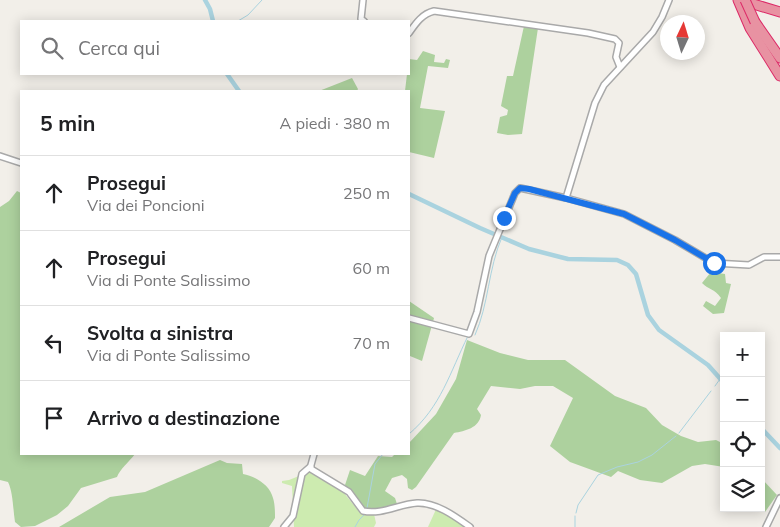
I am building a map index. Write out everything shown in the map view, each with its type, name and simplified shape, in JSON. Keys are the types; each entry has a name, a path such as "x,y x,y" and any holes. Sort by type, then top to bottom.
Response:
{"highway":[{"path":"739,0 780,13"},
{"path":"739,0 780,76"},
{"path":"745,0 753,25 780,58"},
{"path":"762,0 780,5"}],"street":[{"path":"362,20 360,14 363,0"},
{"path":"566,198 595,103 604,85 653,32 662,17 668,0"},
{"path":"410,32 426,13 434,12 588,33 615,39 619,43 616,57 620,68"},
{"path":"0,156 20,163"},
{"path":"410,318 469,334 478,312 489,256 515,193 520,188 624,214 675,240 714,263 749,265 764,257 780,257"},
{"path":"284,527 293,516 302,474 310,467 314,455"},
{"path":"310,467 349,492 363,511 376,512 424,503 457,518 470,527"},
{"path":"766,527 780,498"}],"green space":[{"path":"524,26 538,28 522,134 508,135 497,133 500,117 507,115 508,110 501,106 507,76 513,76"},
{"path":"423,51 435,55 434,62 444,63 446,59 450,60 448,68 428,66 420,108 445,111 434,158 410,152 410,90 405,90 407,75 410,75 410,59 417,60"},
{"path":"352,78 358,89 358,90 322,90"},
{"path":"17,191 20,192 20,455 134,455 122,468 117,477 81,488 68,506 57,515 35,526 21,527 15,522 10,486 8,482 0,480 0,207 9,201"},
{"path":"711,272 725,274 726,283 731,284 724,313 713,314 703,306 706,301 715,306 721,298 716,292 702,283"},
{"path":"410,302 434,318 422,361 410,356"},
{"path":"467,340 500,353 528,360 565,360 615,396 646,408 662,425 681,436 698,442 716,440 720,442 720,466 705,464 692,466 662,483 640,480 618,471 611,477 570,462 550,446 573,398 553,386 535,386 520,389 491,386 477,409 481,415 480,419 467,430 454,433 416,487 412,490 408,488 407,479 402,475 392,478 385,491 395,498 397,504 382,508 364,509 345,485 350,470 365,476 378,456 410,455 410,442 436,414 456,379"},
{"path":"220,460 227,463 242,464 243,474 257,479 269,489 274,500 275,518 269,527 59,527 110,497 145,492"},
{"path":"309,472 344,493 361,514 374,514 376,523 374,527 294,527 292,486 282,483 282,481"},
{"path":"765,482 777,495 765,512"},
{"path":"438,505 449,510 474,527 428,527"}],"waterway":[{"path":"205,0 213,20"},
{"path":"240,20 248,15 262,0"},
{"path":"228,75 238,90"},
{"path":"410,194 529,249 568,259 617,260 628,265 636,274 648,315 659,330 708,365 720,378"},
{"path":"475,335 480,323 497,249 502,237"},
{"path":"410,433 420,424 437,401 468,336"},
{"path":"715,386 720,379"},
{"path":"679,433 711,391"},
{"path":"765,432 780,448"},
{"path":"576,513 578,505 598,475 617,467 638,462 652,455 676,436"},
{"path":"367,508 375,464 382,455"},
{"path":"355,527 365,514"},
{"path":"575,516 575,527"}],"route":[{"path":"504,218 515,193 520,188 529,189 624,214 675,240 714,263"}]}
